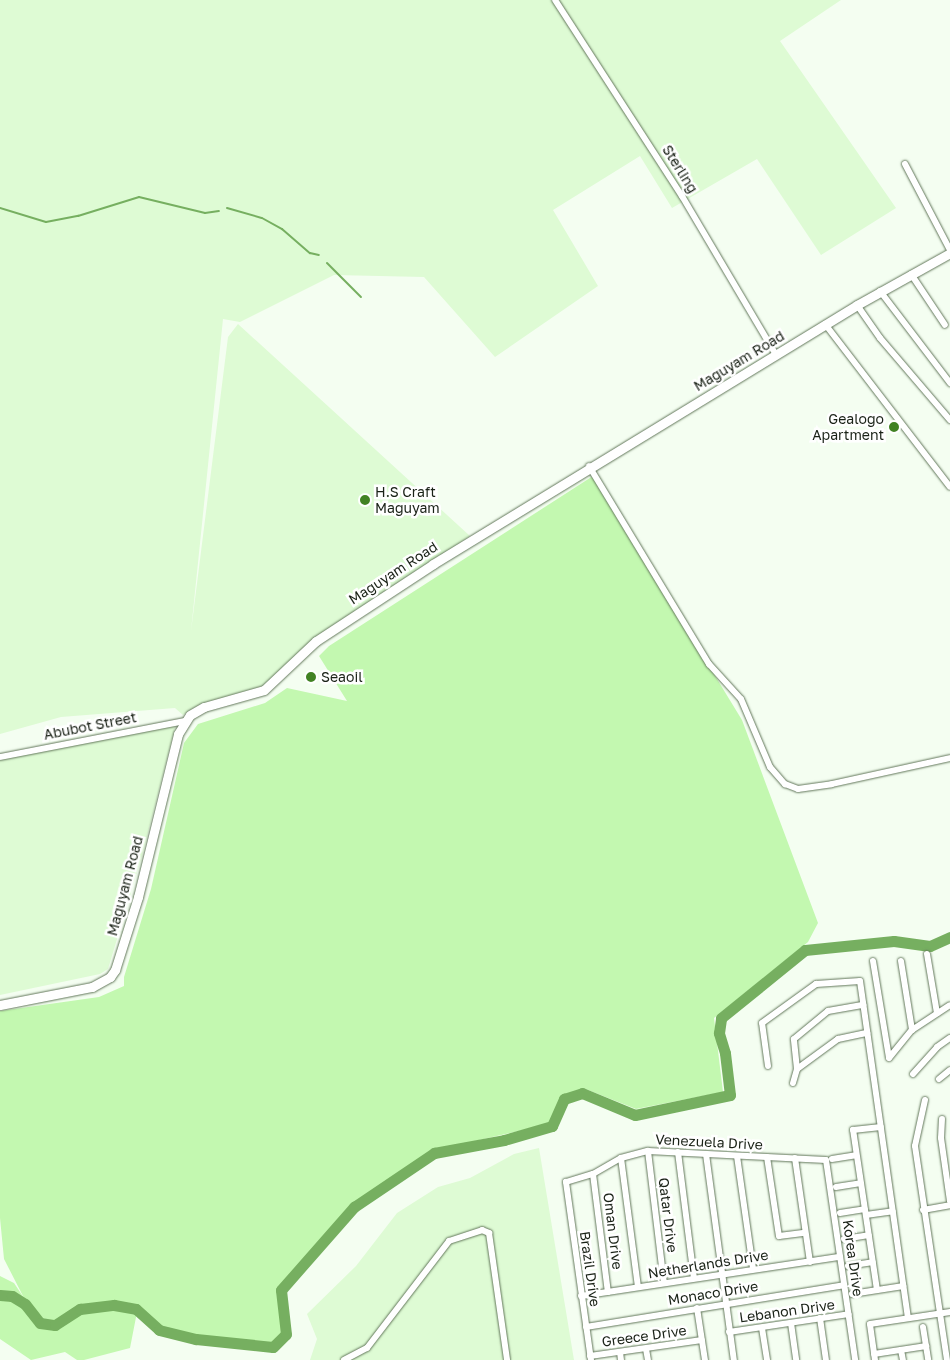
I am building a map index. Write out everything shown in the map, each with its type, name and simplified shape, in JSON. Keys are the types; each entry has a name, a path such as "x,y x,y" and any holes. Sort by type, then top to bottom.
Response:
{"main road":[{"name":"Maguyam Road","path":"0,1004 92,986 110,977 115,970 138,897 178,734 185,721 204,707 264,690 316,641 589,466 857,305 950,252"}],"street":[{"name":"Sterling","path":"555,0 682,196 776,355"},
{"path":"905,164 950,252"},
{"path":"911,274 945,325"},
{"path":"880,292 950,383"},
{"path":"857,305 880,338 950,420"},
{"path":"825,324 950,487"},
{"path":"589,466 709,664 741,699 770,767 785,784 798,789 832,784 950,758"},
{"name":"Abubot Street","path":"0,758 185,721"},
{"path":"927,954 937,1013"},
{"path":"873,961 889,1058 912,1030 950,1005"},
{"path":"901,961 912,1030"},
{"path":"768,1066 762,1023 816,984 860,981 908,1318"},
{"path":"793,1083 797,1069 794,1039 828,1011 863,1005"},
{"path":"797,1069 838,1039 867,1033"},
{"path":"913,1074 937,1047 950,1038"},
{"path":"939,1079 950,1070"},
{"path":"925,1100 915,1146 923,1210 947,1360"},
{"path":"942,1119 941,1138 950,1201"},
{"path":"877,1290 853,1130 881,1126"},
{"name":"Venezuela Drive","path":"566,1182 593,1174 621,1158 648,1151 829,1160 856,1155"},
{"name":"Qatar Drive","path":"648,1151 664,1283"},
{"path":"678,1152 694,1278"},
{"path":"706,1154 734,1360"},
{"path":"737,1156 753,1268"},
{"path":"767,1157 779,1236 804,1233"},
{"path":"621,1158 638,1287"},
{"path":"795,1158 804,1233 810,1262"},
{"name":"Korea Drive","path":"829,1160 840,1257 855,1360"},
{"name":"Oman Drive","path":"593,1174 608,1292"},
{"name":"Brazil Drive","path":"566,1182 590,1358"},
{"path":"836,1187 861,1183"},
{"path":"923,1210 950,1205"},
{"path":"840,1213 893,1211"},
{"path":"344,1360 367,1348 449,1241 482,1230 489,1233 507,1360"},
{"path":"844,1239 868,1235"},
{"name":"Netherlands Drive","path":"581,1296 753,1268 840,1257"},
{"path":"848,1266 872,1262"},
{"name":"Monaco Drive","path":"586,1327 725,1302 844,1285"},
{"path":"852,1294 903,1286"},
{"path":"697,1308 705,1360"},
{"path":"926,1346 875,1357 870,1324 950,1312"},
{"name":"Lebanon Drive","path":"729,1332 848,1314"},
{"path":"820,1318 826,1360"},
{"path":"791,1323 796,1360"},
{"path":"923,1326 928,1360"},
{"path":"762,1328 767,1360"},
{"name":"Greece Drive","path":"590,1358 702,1340"},
{"path":"646,1348 648,1360"},
{"path":"901,1350 903,1360"},
{"path":"620,1352 621,1360"}],"shaded area":[{"path":"0,0 841,0 780,41 896,208 821,255 757,159 672,208 640,156 553,210 598,286 495,357 424,277 334,275 240,322 223,319 191,631 228,337 238,324 470,536 317,639 264,688 195,707 183,715 175,708 61,717 0,734"},
{"path":"176,723 142,856 108,969 100,974 0,995 0,760"},
{"path":"539,1148 574,1360 310,1360 317,1339 307,1314 356,1266 397,1213 438,1187 470,1178 514,1154"}],"green space":[{"path":"593,476 742,720 818,923 808,942 714,1018 723,1092 636,1109 583,1088 561,1097 550,1124 431,1151 353,1205 278,1290 283,1332 272,1344 195,1337 161,1327 138,1307 130,1348 84,1360 77,1360 65,1352 31,1360 0,1339 0,1276 14,1283 24,1298 4,1259 0,1218 0,1011 99,997 124,986 124,977 151,889 184,743 198,724 265,703 287,688 347,701 319,656 329,646"}],"waterway":[{"path":"0,208 46,222 78,216 139,197 205,213 219,211"},
{"path":"227,208 262,218 282,229 310,253 319,255"},
{"path":"327,263 361,297"},
{"path":"0,1295 12,1296 25,1304 40,1323 55,1325 80,1309 114,1305 136,1309 159,1330 196,1339 273,1347 286,1334 281,1290 354,1207 434,1153 504,1140 552,1126 564,1099 582,1093 635,1115 730,1095 725,1053 719,1033 721,1018 805,950 894,941 930,946 950,937"}],"place":[{"name":"Gealogo Apartment","path":"894,427"},
{"name":"H.S Craft Maguyam","path":"365,500"},
{"name":"Seaoil","path":"311,677"}]}
